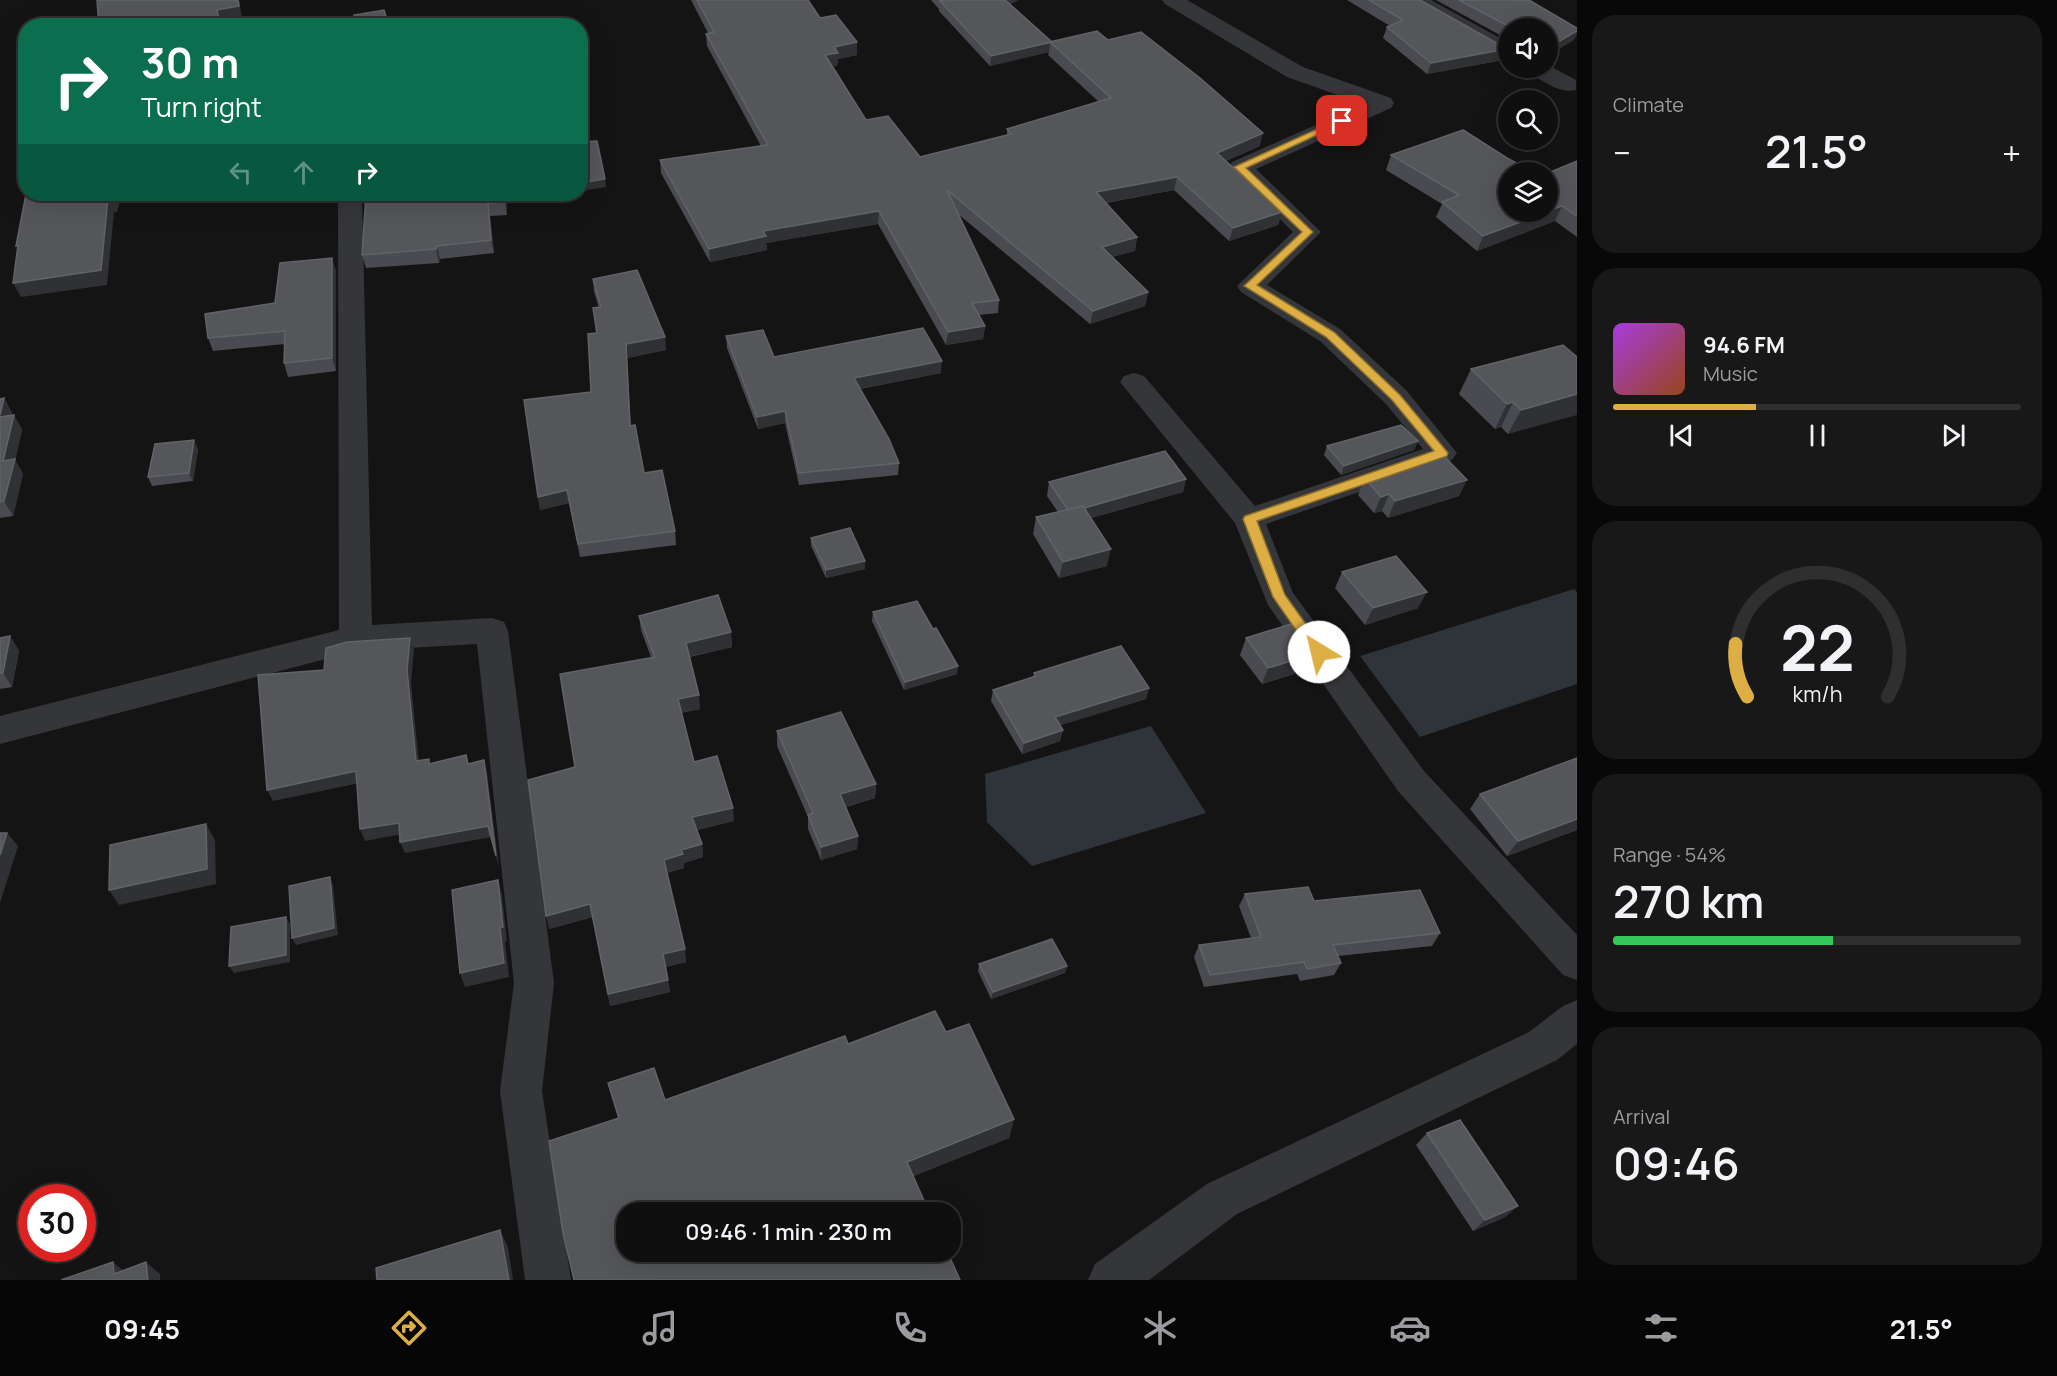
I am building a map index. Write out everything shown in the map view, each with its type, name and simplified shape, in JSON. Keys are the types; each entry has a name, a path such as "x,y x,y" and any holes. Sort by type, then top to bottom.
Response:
{"street":[{"path":"1172,0 1295,72 1383,103 1239,167 1308,232 1250,286 1330,334 1396,398 1442,453 1249,519"},
{"path":"1416,0 1498,46"},
{"path":"1555,78 1568,85"},
{"path":"350,201 356,639"},
{"path":"1134,382 1249,519 1279,597 1412,781 1577,962"},
{"path":"0,730 356,639 492,631 534,983 521,1091 548,1280"},
{"path":"1112,1280 1222,1199 1542,1046 1577,1019"}],"shaded area":[{"path":"1574,589 1577,592 1577,684 1420,737 1360,656"},
{"path":"1151,726 1206,813 1032,866 987,822 985,774"}],"building":[{"path":"97,0 238,0 239,6 217,10 219,18 98,18"},
{"path":"697,0 808,0 820,18 836,15 857,42 834,47 838,53 825,55 866,120 888,116 920,157 1011,134 1007,129 1111,98 1050,42 1097,31 1108,40 1141,32 1200,78 1263,133 1217,153 1282,212 1233,228 1177,177 1096,192 1137,237 1102,247 1148,292 1093,311 947,190 999,300 972,303 985,326 948,332 879,211 763,231 766,236 709,249 660,160 768,145 706,34 714,32"},
{"path":"941,0 1005,0 1052,42 991,56"},
{"path":"1369,0 1420,0 1498,44 1498,51 1431,63 1387,27 1403,20"},
{"path":"1459,0 1529,0 1577,28 1577,31 1558,42 1558,18 1498,18 1498,21"},
{"path":"384,10 386,18 355,18 354,15"},
{"path":"1463,130 1514,162 1498,162 1498,222 1520,222 1483,236 1442,202 1459,195 1391,155"},
{"path":"597,141 605,179 588,182 588,142"},
{"path":"1577,161 1577,216 1562,206 1558,207 1558,169"},
{"path":"25,201 108,201 101,270 13,283 18,245 16,246"},
{"path":"366,201 505,201 488,203 491,240 437,246 436,249 362,255"},
{"path":"332,258 332,358 284,363 285,331 208,338 205,314 275,303 280,263"},
{"path":"637,270 665,337 626,344 630,426 635,425 644,473 662,470 675,531 578,544 567,490 538,497 524,400 591,392 588,334 597,333 593,308 601,307 593,279"},
{"path":"923,328 942,361 854,378 889,439 899,463 799,473 785,411 757,417 726,336 763,330 774,357"},
{"path":"1563,345 1577,357 1577,394 1521,410 1513,402 1507,404 1471,369"},
{"path":"4,398 0,415 0,399"},
{"path":"14,415 3,461 15,459 4,501 0,502 0,417"},
{"path":"1401,425 1418,441 1344,466 1327,446"},
{"path":"194,440 189,473 148,477 155,444"},
{"path":"1165,451 1186,479 1084,508 1083,506 1068,510 1049,482"},
{"path":"1440,452 1467,480 1395,501 1389,494 1381,497 1365,478"},
{"path":"1083,506 1111,549 1063,562 1036,517"},
{"path":"850,528 865,561 826,570 811,538"},
{"path":"1396,556 1427,592 1373,608 1342,572"},
{"path":"718,595 731,632 686,643 699,695 678,699 694,762 717,756 733,808 692,817 702,844 681,850 683,854 664,860 685,949 663,954 668,980 608,994 590,904 546,916 528,780 575,767 560,674 655,657 639,616"},
{"path":"917,601 958,666 905,682 873,612"},
{"path":"1294,623 1317,653 1268,668 1246,638"},
{"path":"10,636 3,673 0,673 0,638"},
{"path":"410,638 407,670 416,761 429,759 429,764 466,755 468,764 484,760 496,856 488,826 400,842 399,823 360,829 356,771 267,790 258,675 324,670 326,648 347,642"},
{"path":"1121,646 1149,688 1055,717 1063,730 1024,743 993,690 1036,676 1034,673"},
{"path":"841,712 876,784 840,794 858,836 821,847 808,815 813,813 777,731"},
{"path":"1577,758 1577,819 1518,841 1480,794"},
{"path":"206,824 207,869 109,890 110,845"},
{"path":"0,833 7,833 0,855"},
{"path":"330,877 334,928 292,938 289,886"},
{"path":"498,880 504,963 460,973 452,890"},
{"path":"1308,887 1314,901 1420,890 1440,933 1333,945 1341,963 1307,969 1304,962 1210,975 1199,945 1261,937 1245,894"},
{"path":"286,917 286,955 229,966 231,927"},
{"path":"1052,939 1067,966 993,992 979,964"},
{"path":"935,1011 946,1032 969,1024 1014,1119 907,1162 925,1202 616,1202 616,1262 952,1262 960,1280 574,1280 563,1233 549,1141 619,1118 608,1083 654,1068 665,1100 845,1036 848,1044"},
{"path":"1460,1120 1518,1206 1485,1220 1427,1133"},
{"path":"500,1230 509,1280 377,1280 376,1268"},
{"path":"113,1262 114,1274 146,1262 148,1280 61,1280"}],"route":[{"path":"1319,652 1279,597 1249,519 1442,453 1396,398 1330,334 1250,286 1308,232 1239,167 1342,121"}]}
